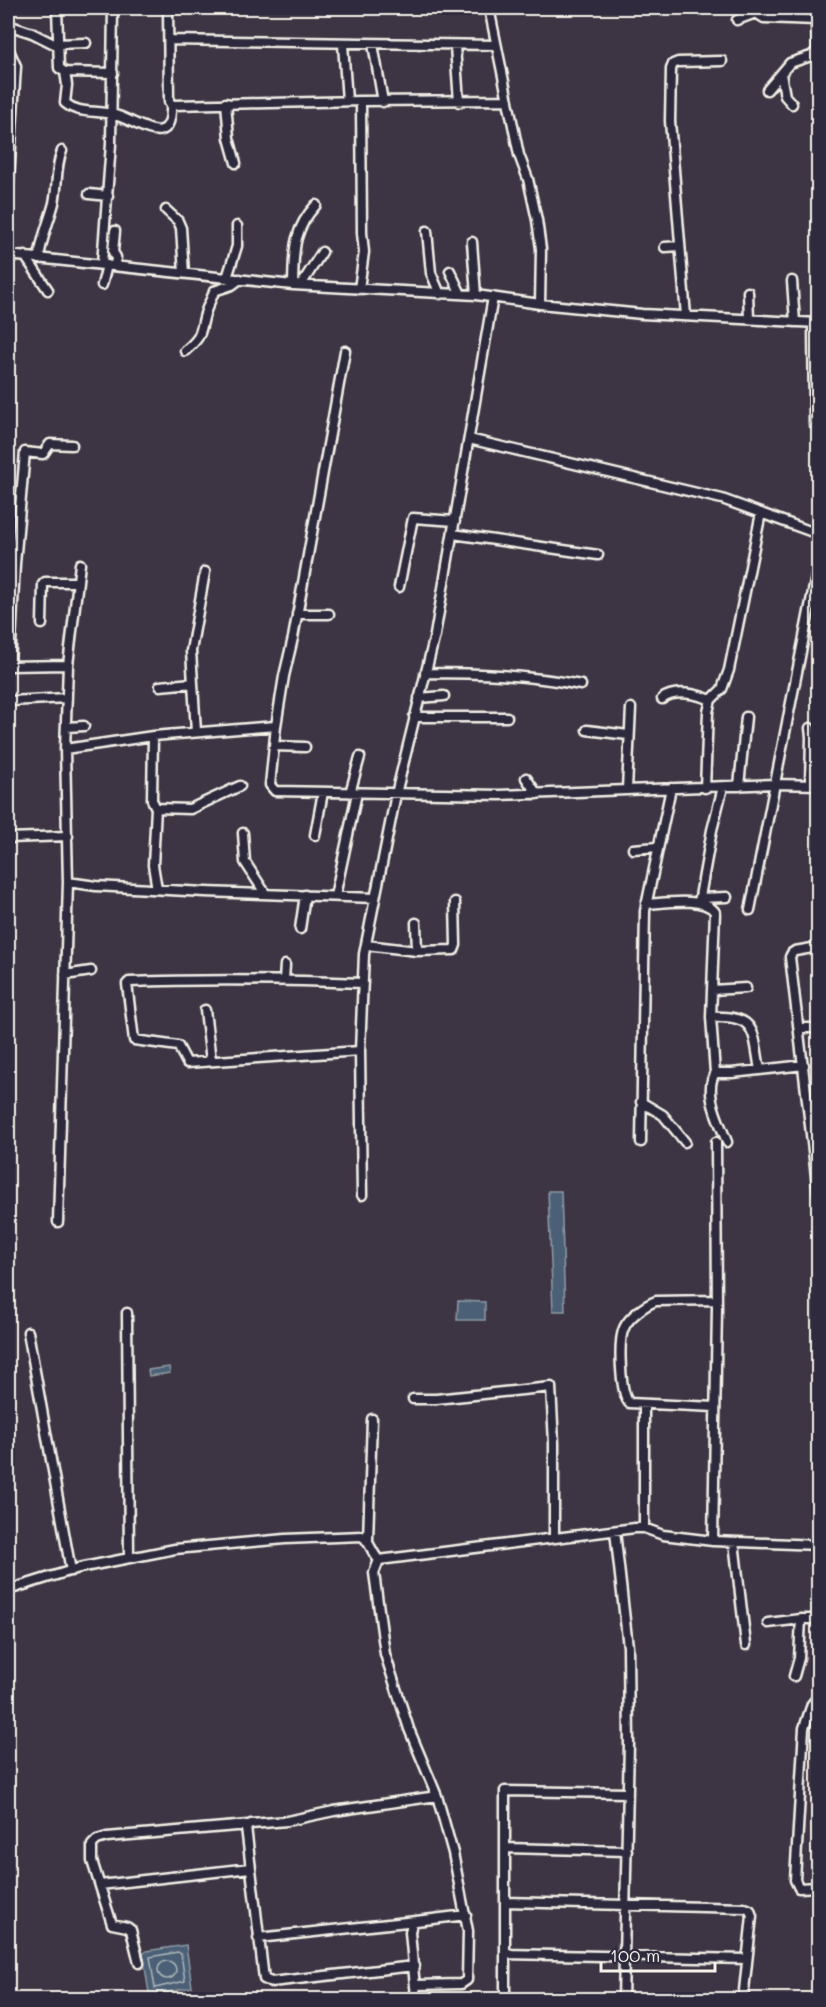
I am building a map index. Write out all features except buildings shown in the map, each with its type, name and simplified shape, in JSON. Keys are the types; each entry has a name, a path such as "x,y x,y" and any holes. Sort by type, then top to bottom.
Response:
{"street":[{"path":"57,8 59,68 65,72 113,73"},
{"path":"102,285 108,265 113,8"},
{"path":"65,72 67,85 65,103 69,106 82,111 112,114 142,128 160,131 168,128 172,119 169,102 168,8"},
{"path":"489,8 519,155 531,190 537,220 541,249 540,304"},
{"path":"815,8 819,56"},
{"path":"737,20 755,10 764,18 815,20"},
{"path":"8,25 58,45 86,43"},
{"path":"169,40 495,45"},
{"path":"343,44 347,101"},
{"path":"373,44 383,102"},
{"path":"455,46 459,102"},
{"path":"8,48 16,66 8,196"},
{"path":"767,90 790,63 811,56 818,50"},
{"path":"686,316 670,121 671,69 673,64 678,62 722,61"},
{"path":"781,74 784,96 792,104"},
{"path":"171,104 508,100"},
{"path":"360,289 364,252 361,101"},
{"path":"226,103 228,138 236,163"},
{"path":"39,259 42,236 54,203 58,159 62,151"},
{"path":"88,194 108,196"},
{"path":"297,285 295,250 298,233 306,216 316,205"},
{"path":"166,210 178,221 181,228 184,273"},
{"path":"227,278 237,246 237,226"},
{"path":"108,265 116,257 113,252 115,231"},
{"path":"427,231 431,273 440,294"},
{"path":"472,242 476,295"},
{"path":"664,247 680,246"},
{"path":"297,285 322,252"},
{"path":"8,255 297,285 476,295 540,304 686,316 816,323 814,424"},
{"path":"25,256 48,290"},
{"path":"450,271 461,294"},
{"path":"185,351 197,341 202,332 205,314 214,291 232,285 240,279"},
{"path":"792,281 795,322"},
{"path":"748,292 749,320"},
{"path":"362,1195 360,1051 366,945 396,794 438,624 493,297"},
{"path":"345,351 293,638 284,676 276,726 271,788 275,791 396,794 537,794 775,784 814,785 810,728"},
{"path":"469,439 722,499 819,534"},
{"path":"68,665 9,666 10,600 11,564 25,452 44,454 50,444 72,445"},
{"path":"705,788 708,712 711,700 723,688 729,670 761,513"},
{"path":"399,587 413,518 455,521"},
{"path":"453,534 598,555"},
{"path":"58,1222 68,882 65,749 68,665 80,564"},
{"path":"750,910 819,566"},
{"path":"196,732 191,651 205,572"},
{"path":"42,624 43,584 45,582 78,582"},
{"path":"297,614 329,614"},
{"path":"426,673 507,674 581,685"},
{"path":"160,686 192,682"},
{"path":"662,699 674,693 711,700"},
{"path":"419,698 444,696"},
{"path":"10,701 67,698"},
{"path":"627,789 631,708"},
{"path":"414,717 507,717"},
{"path":"739,786 746,717"},
{"path":"66,727 84,726"},
{"path":"65,749 153,736 276,726"},
{"path":"587,730 628,735"},
{"path":"153,736 152,800 156,808 153,865 157,889"},
{"path":"274,746 305,747"},
{"path":"335,896 360,757"},
{"path":"526,778 537,794"},
{"path":"156,808 190,809 240,786"},
{"path":"699,900 712,830 723,787"},
{"path":"640,1142 643,933 657,847 671,788"},
{"path":"315,835 323,792"},
{"path":"202,804 217,807"},
{"path":"243,833 245,862 265,894"},
{"path":"8,838 68,836"},
{"path":"633,849 657,847"},
{"path":"68,882 157,889 375,898"},
{"path":"300,929 305,895"},
{"path":"646,904 727,897"},
{"path":"699,900 716,912 711,1017 714,1073 711,1086 713,1104 727,1142"},
{"path":"366,945 417,951 454,950 456,945 454,902"},
{"path":"416,923 417,951"},
{"path":"819,947 790,954 819,1193"},
{"path":"284,980 285,965"},
{"path":"65,975 91,971"},
{"path":"360,1051 187,1063 178,1046 135,1041 130,1018 128,983 178,980 284,980 363,983"},
{"path":"712,990 746,988"},
{"path":"205,1010 211,1061"},
{"path":"711,1017 725,1016 743,1020 753,1036 760,1070"},
{"path":"799,1028 819,1028"},
{"path":"714,1073 804,1065"},
{"path":"641,1102 663,1114 685,1142"},
{"path":"713,1541 717,1300 716,1142"},
{"path":"715,1407 629,1402 624,1393 621,1337 626,1325 649,1303 717,1300"},
{"path":"127,1313 129,1557"},
{"path":"28,1332 70,1571"},
{"path":"413,1399 436,1400 552,1387 554,1538"},
{"path":"644,1404 644,1528"},
{"path":"372,1419 368,1540 374,1555 379,1560"},
{"path":"379,1560 644,1528 663,1535 713,1541 819,1545"},
{"path":"615,1531 628,1647 628,1793 623,2000"},
{"path":"8,1590 70,1571 175,1549 354,1535 368,1540"},
{"path":"734,1542 746,1645"},
{"path":"379,1560 374,1573 385,1654 409,1729 437,1796 453,1853 468,1931 467,1980 461,1984 414,1987"},
{"path":"794,1676 799,1658 801,1619"},
{"path":"768,1623 819,1619"},
{"path":"819,1697 810,1710 804,1728 795,1880 799,1888 819,1887"},
{"path":"505,2000 505,1791 628,1793"},
{"path":"139,1963 131,1930 112,1924 91,1851 92,1845 97,1840 168,1830 287,1821 334,1811 437,1796"},
{"path":"248,1825 246,1831 262,1976 267,1982 414,1966"},
{"path":"505,1848 627,1851"},
{"path":"100,1885 250,1868"},
{"path":"448,1917 458,1904 460,1893"},
{"path":"505,1902 626,1903 746,1908 750,1910 752,1916 744,2000"},
{"path":"258,1938 466,1915"},
{"path":"414,2000 414,1966 410,1932 412,1923 416,1921"},
{"path":"505,1954 747,1959"}],"water":[{"path":"548,1191 561,1191 565,1311 553,1311"},
{"path":"458,1301 485,1302 485,1320 457,1320"},
{"path":"169,1367 170,1373 149,1376 148,1370"},
{"path":"186,1945 192,1987 154,1995 149,1993 143,1954 146,1951"}]}
